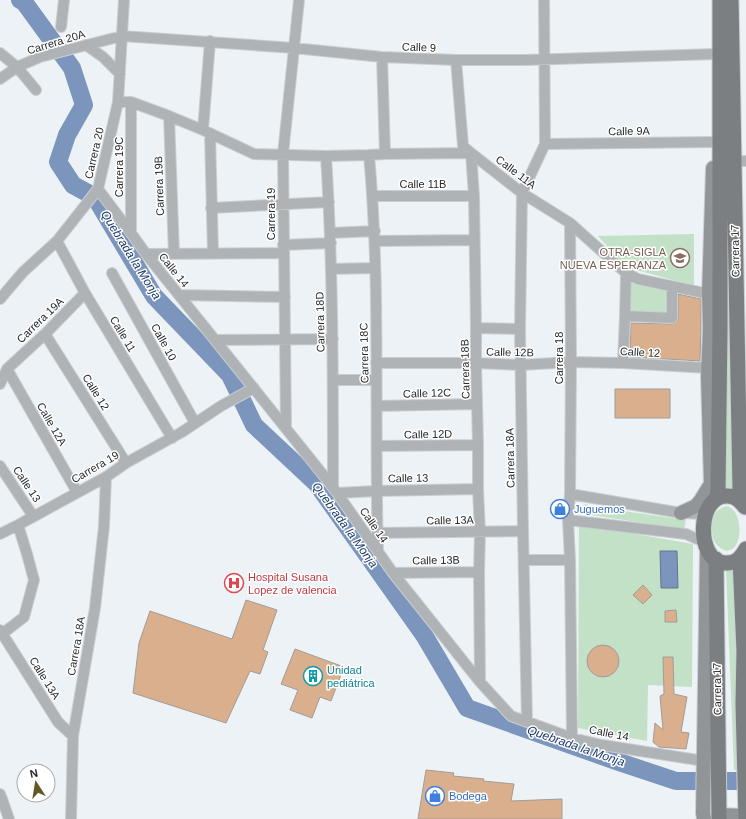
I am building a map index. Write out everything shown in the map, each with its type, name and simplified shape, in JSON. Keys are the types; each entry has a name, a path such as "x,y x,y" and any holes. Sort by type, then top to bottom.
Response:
{"main road":[{"path":"710,501 708,368 715,329 709,294 716,54 715,0"},
{"name":"Carrera 17","path":"719,817 711,795 709,765 709,550 704,524 710,501 718,490 715,329 720,0"},
{"name":"Carrera 17","path":"731,0 741,310"},
{"name":"Carrera 17","path":"738,0 743,161 740,489 744,504"},
{"path":"681,513 696,506 701,500 710,501 724,496 733,496 744,504"},
{"path":"709,550 720,562 726,563 732,562 743,554"},
{"path":"719,817 746,817 743,554"},
{"path":"704,819 703,813 711,795"}],"street":[{"name":"Carrera 20A","path":"62,27 64,0"},
{"name":"Carrera 20","path":"0,299 23,272 57,241 96,192 118,102 124,0"},
{"name":"Carrera 19","path":"286,428 283,154 299,0"},
{"path":"522,193 545,144 544,0"},
{"name":"Carrera 20A","path":"0,79 17,67 40,57 122,36"},
{"name":"Calle 9","path":"122,36 210,41 382,57 456,60 544,60 716,54"},
{"path":"210,41 206,131 213,254"},
{"path":"82,46 103,58 120,74"},
{"path":"0,53 17,67 36,90"},
{"path":"382,57 385,154"},
{"name":"Carrera 18B","path":"456,60 463,146 471,153 474,196 478,489 480,532 480,682"},
{"path":"118,102 131,102 169,116 206,131 254,154 326,156 471,153"},
{"name":"Carrera 19C","path":"131,102 131,232"},
{"name":"Carrera 19B","path":"169,116 174,254"},
{"name":"Calle 9A","path":"545,144 714,142"},
{"name":"Calle 11A","path":"471,153 522,193 570,222 626,273 638,279 709,294"},
{"name":"Carrera 18C","path":"369,155 375,236 377,406 376,491 378,552"},
{"name":"Carrera 18D","path":"326,156 329,202 333,340 335,490"},
{"name":"Calle 14","path":"96,192 131,232 146,254 215,340 250,390 286,428 335,490 393,573 480,682 511,716 572,738 709,765"},
{"name":"Carrera 18A","path":"522,193 520,329 527,722"},
{"name":"Calle 11B","path":"373,196 474,196"},
{"path":"211,208 329,202"},
{"name":"Carrera 18","path":"570,222 570,494"},
{"path":"146,254 213,254 284,249 330,238 375,236 474,240"},
{"name":"Calle 11","path":"57,241 84,293 172,438"},
{"path":"331,269 375,268"},
{"name":"Calle 10","path":"112,273 195,423"},
{"path":"623,363 626,273"},
{"path":"625,316 672,318 672,287"},
{"name":"Carrera 19A","path":"0,384 7,368 45,334 84,293"},
{"path":"179,295 285,297"},
{"path":"476,328 520,329"},
{"name":"Calle 12","path":"45,334 126,463"},
{"path":"215,340 333,340"},
{"name":"Calle 12","path":"571,362 623,363 708,368"},
{"name":"Calle 12B","path":"376,363 476,363 521,365 571,362"},
{"name":"Calle 12A","path":"7,368 77,492"},
{"path":"333,380 376,380"},
{"name":"Carrera 19","path":"0,534 106,477 126,463 172,438 221,406 250,390"},
{"name":"Calle 12C","path":"377,406 477,404"},
{"name":"Calle 12D","path":"377,446 478,445"},
{"name":"Calle 13","path":"0,466 33,516"},
{"name":"Carrera 18A","path":"71,819 73,736 95,608 104,526 106,477"},
{"name":"Calle 13","path":"335,490 376,491 478,489"},
{"path":"572,738 570,560 568,520 570,494 681,513 710,501"},
{"path":"568,520 686,534 709,550"},
{"path":"1,632 24,616 34,580 18,525"},
{"name":"Calle 13A","path":"378,533 523,531"},
{"path":"524,560 570,560"},
{"name":"Calle 13B","path":"393,573 479,572"},
{"name":"Calle 13A","path":"1,632 58,722 73,736"},
{"path":"0,794 9,819"}],"green space":[{"path":"729,0 737,491 722,490"},
{"path":"694,234 694,286 626,267 598,236"},
{"path":"630,281 668,291 669,314 629,312"},
{"path":"586,504 589,506 686,520 684,529 584,514 581,511 581,508"},
{"path":"726,506 732,509 737,516 739,524 738,541 734,547 729,550 722,549 716,544 713,539 712,530 712,523 716,513 719,509"},
{"path":"579,524 693,544 692,687 648,685 647,741 578,728"},
{"path":"726,569 733,569 739,770 734,770"}],"water":[{"path":"660,551 677,551 678,588 661,588"}],"building":[{"path":"678,294 701,299 700,361 630,357 631,323 672,324 677,322"},
{"path":"615,389 670,389 670,418 615,418"},
{"path":"643,585 652,595 643,604 633,595"},
{"path":"246,600 277,610 263,650 268,652 260,674 250,671 226,723 133,693 139,643 150,611 232,639"},
{"path":"676,610 677,622 665,622 665,611"},
{"path":"603,645 609,646 616,652 619,661 618,667 612,674 603,677 597,676 590,670 587,661 588,655 594,648"},
{"name":"Unidad pediátrica","path":"295,649 344,667 331,701 320,697 312,718 290,710 298,690 281,684"},
{"path":"663,657 673,657 674,694 687,697 681,732 689,733 686,749 659,747 653,742 655,723 663,730 660,696 664,694"},
{"path":"426,770 454,773 453,776 484,779 483,781 514,784 511,801 562,799 562,819 418,819"}],"waterway":[{"name":"Quebrada la Monja","path":"20,0 24,2 72,68 84,105 67,135 58,162 73,185 95,197 154,296 230,375 254,425 317,484 424,635 467,708 676,781 746,781"}],"place":[{"name":"OTRA-SIGLA NUEVA ESPERANZA","path":"680,258"},
{"name":"Juguemos","path":"560,509"},
{"name":"Hospital Susana Lopez de valencia","path":"234,583"},
{"name":"Unidad pediátrica","path":"313,676"},
{"name":"Bodega","path":"435,796"}]}
